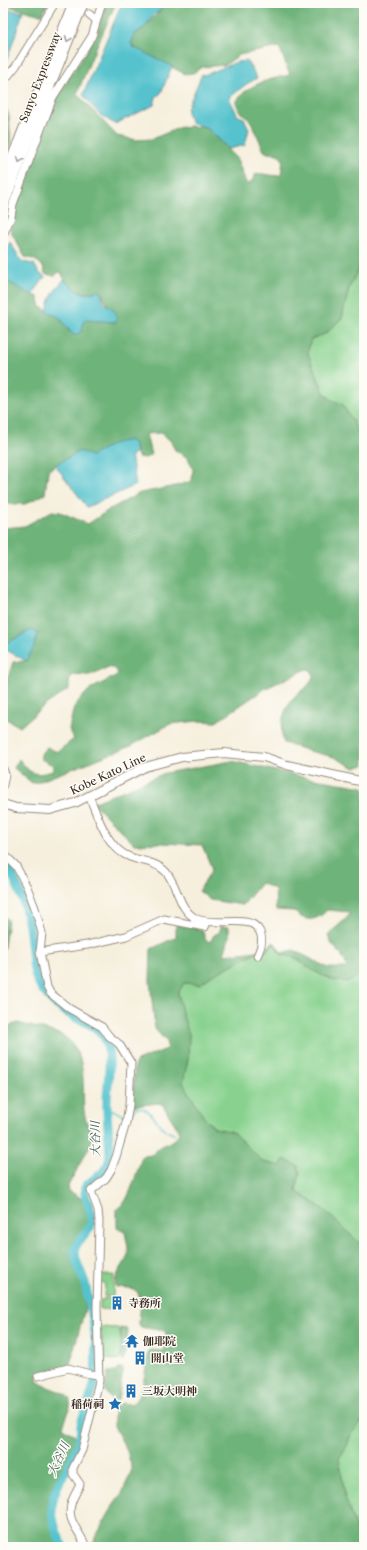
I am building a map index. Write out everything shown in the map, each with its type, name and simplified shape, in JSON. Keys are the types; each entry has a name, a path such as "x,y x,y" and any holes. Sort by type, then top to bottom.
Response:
{"highway":[{"name":"Sanyo Expressway","path":"3,182 74,3"},
{"name":"Sanyo Expressway","path":"3,205 44,97 83,3"}],"main road":[{"name":"Kobe Kato Line","path":"3,804 22,808 50,810 89,796 145,768 182,757 224,754 264,757 287,765 364,782"}],"street":[{"path":"3,82 16,66 55,3"},
{"path":"3,235 11,217 13,204 53,97 92,36 102,3"},
{"path":"89,14 96,20"},
{"path":"3,768 5,774 3,785"},
{"path":"89,796 103,827 117,848 129,857 156,865 166,871 185,910 194,918 207,922 246,923 254,925 261,935 262,946 257,956"},
{"path":"3,853 16,866 27,887 42,933 40,952 50,993 70,1009 102,1027 109,1036 119,1044 132,1063 126,1123 116,1157 106,1178 91,1191 98,1210 99,1221 96,1375 98,1386 91,1407 82,1450 72,1471 80,1484 72,1500 70,1515 71,1520 83,1539 86,1547"},
{"path":"40,952 87,945 126,936 164,919 205,927 207,922"},
{"path":"38,1376 68,1368 96,1375"}],"green space":[{"path":"3,3 48,3 42,15 7,6 3,8"},
{"path":"106,3 116,3 77,94 117,136 137,140 152,139 181,127 187,128 188,126 207,128 237,159 246,183 250,184 256,174 275,176 281,175 283,160 278,154 264,151 252,123 239,110 236,103 245,91 259,83 290,75 279,47 239,55 225,65 202,67 193,73 185,74 133,47 133,38 147,25 166,3 364,3 364,258 349,288 342,318 325,334 311,339 308,354 324,393 332,400 342,404 352,420 364,446 364,765 355,768 334,757 284,743 282,737 283,718 291,701 311,682 313,674 311,670 307,669 266,688 216,722 198,721 170,724 131,746 38,782 32,783 14,768 19,759 33,773 37,774 53,771 53,765 41,759 42,752 47,747 57,752 74,739 69,729 76,704 89,690 116,676 118,673 112,668 108,668 89,675 78,674 71,677 69,689 45,705 20,727 3,717 3,693 13,662 26,661 31,630 3,645 3,528 25,526 52,511 60,512 88,524 110,509 140,493 176,486 192,481 193,469 188,458 175,450 170,440 160,433 146,434 151,455 145,458 138,457 134,443 114,444 90,456 80,451 55,465 48,471 45,494 25,504 3,504 3,279 38,297 41,307 59,317 70,332 84,320 116,322 100,290 90,293 79,291 68,284 61,272 57,273 55,276 45,274 41,264 25,257 10,230 16,213 15,207 59,94 97,34"},
{"path":"3,101 9,115 11,146 3,168"},
{"path":"364,258 364,446 352,420 342,404 332,400 324,392 308,354 311,339 325,334 342,318 349,288"},
{"path":"232,761 308,778 364,787 364,970 352,980 338,981 330,979 309,968 296,958 282,955 274,944 260,957 256,952 211,976 200,984 184,983 178,993 182,1013 189,1034 188,1059 183,1083 205,1119 215,1128 233,1132 263,1162 280,1166 284,1159 298,1166 300,1173 296,1191 323,1209 364,1247 364,1419 351,1434 347,1446 339,1458 345,1497 362,1547 93,1547 95,1538 117,1499 121,1496 131,1472 131,1465 127,1451 114,1426 114,1408 121,1403 130,1404 135,1401 144,1381 148,1352 150,1350 164,1350 166,1333 165,1331 140,1327 140,1301 138,1293 131,1288 116,1287 116,1278 128,1255 125,1232 117,1228 117,1209 122,1206 128,1196 142,1157 151,1155 161,1146 175,1139 179,1134 179,1131 162,1104 158,1103 134,1106 132,1103 135,1064 137,1061 164,1050 167,1047 166,1041 155,1029 150,981 151,949 176,937 176,924 202,930 206,940 210,942 214,935 220,932 220,926 229,927 229,938 224,955 264,950 274,942 282,953 294,950 328,968 347,968 343,958 332,944 328,936 348,917 350,914 349,912 327,910 315,918 306,919 294,911 276,910 275,889 261,883 243,905 210,900 199,891 212,869 202,845 162,843 134,844 93,803 165,773"},
{"path":"3,915 8,920 3,953"},
{"path":"274,944 282,955 295,957 310,968 334,981 360,975 364,970 364,1247 323,1210 296,1191 300,1173 263,1162 233,1132 215,1128 205,1119 182,1083 188,1059 189,1034 182,1013 178,993 184,983 200,984 211,976 256,952 260,956"},
{"path":"18,1023 62,1035 72,1044 81,1061 84,1111 93,1140 68,1186 69,1191 85,1202 90,1217 89,1224 86,1229 74,1243 71,1256 73,1264 81,1280 85,1296 85,1309 70,1364 37,1376 38,1382 62,1393 70,1400 68,1414 63,1426 64,1429 75,1435 77,1439 51,1498 50,1512 52,1526 60,1547 3,1547 3,1028"},
{"path":"101,1275 114,1275 113,1297 104,1296 105,1284 100,1283"},
{"path":"104,1298 112,1299 112,1310 100,1309 100,1300 104,1300"},
{"path":"100,1327 118,1328 121,1344 119,1361 101,1358"},
{"path":"120,1328 127,1329 128,1331 125,1357 123,1360 121,1359 122,1348"},
{"path":"119,1368 122,1368 123,1371 118,1400 111,1400 105,1390 108,1372 115,1372"},
{"path":"364,1419 364,1547 362,1547 345,1497 339,1458 347,1446 351,1434"}],"water":[{"path":"122,3 166,3 165,6 154,15 145,27 135,34 131,44 133,47 172,66 161,93 156,97 154,105 115,124 100,115 83,95"},
{"path":"10,10 23,12 8,57 3,66 3,14"},
{"path":"247,61 257,78 245,85 229,98 238,116 244,118 249,129 245,145 229,149 207,128 191,123 187,109 202,74 204,75 237,62"},
{"path":"10,242 22,262 34,264 39,273 45,277 32,295 3,279 3,254"},
{"path":"64,280 79,292 91,293 100,290 104,303 113,309 117,315 116,322 84,320 82,331 76,335 72,334 59,317 47,311 53,294"},
{"path":"129,440 134,443 136,452 131,455 136,485 87,507 55,465 80,451 91,456 114,443"},
{"path":"31,630 38,633 34,647 26,661 3,648 3,645"}],"waterway":[{"name":"大谷川","path":"3,863 9,870 19,889 26,910 34,970 37,981 50,999 58,1006 71,1015 96,1028 100,1032 106,1042 109,1058 107,1121 110,1157 106,1169 92,1180 85,1188 85,1196 91,1211 92,1220 89,1229 77,1244 75,1249 76,1258 85,1283 93,1319 96,1349 95,1380 82,1421 78,1445 59,1483 52,1503 52,1515 63,1547"},
{"path":"107,1107 125,1116"},
{"path":"130,1116 136,1108 141,1108 149,1112 165,1130 176,1135"}],"place":[{"name":"寺務所","path":"117,1303"},
{"name":"伽耶院","path":"132,1341"},
{"name":"開山堂","path":"140,1358"},
{"name":"三坂大明神","path":"131,1391"},
{"name":"稲荷祠","path":"115,1404"}]}
